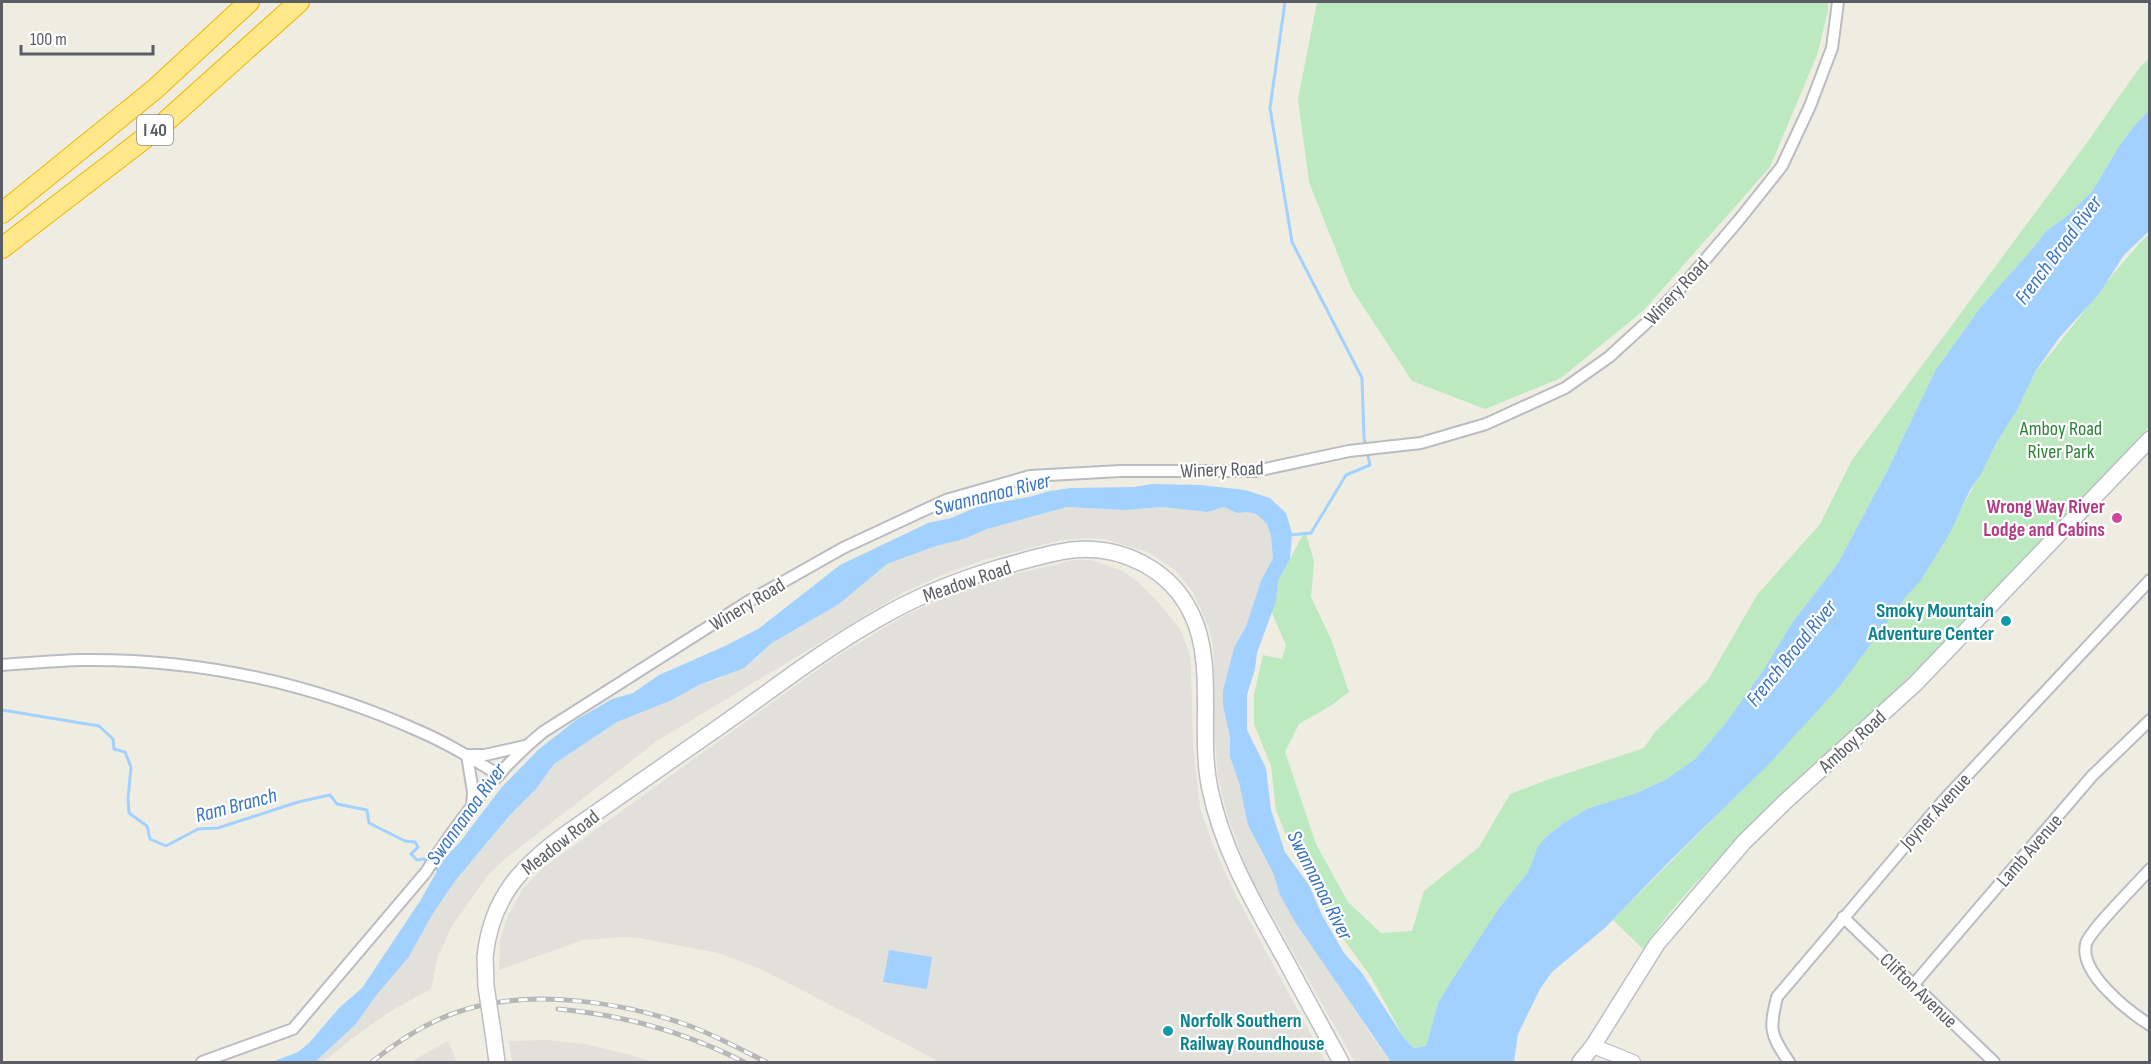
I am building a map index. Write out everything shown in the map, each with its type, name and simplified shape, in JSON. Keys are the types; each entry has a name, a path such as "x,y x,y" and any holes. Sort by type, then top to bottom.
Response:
{"highway":[{"name":"I 40","path":"2,213 155,89 249,2"},
{"name":"I 40","path":"2,248 163,124 299,2"}],"main road":[{"name":"Amboy Road","path":"1580,1062 1593,1046 1657,944 1744,842 1786,800 1915,684 2150,439"},
{"name":"Meadow Road","path":"497,1062 486,986 485,957 492,922 499,903 517,876 531,861 577,826 852,635 921,596 976,575 1057,552 1100,550 1130,557 1156,571 1181,596 1194,619 1204,656 1206,770 1219,825 1246,890 1341,1062"}],"street":[{"name":"Winery Road","path":"202,1062 293,1029 426,872 472,807 525,746 543,732 749,601 843,548 946,500 1030,476 1120,471 1256,471 1349,451 1421,443 1486,424 1565,388 1609,357 1655,315 1739,220 1782,166 1810,106 1832,48 1838,2"},
{"name":"Joyner Avenue","path":"1788,1062 1773,1040 1771,1020 1777,997 1943,801 2150,580"},
{"path":"2,665 80,660 167,664 251,676 302,687 420,731 499,775"},
{"name":"Lamb Avenue","path":"1914,984 2092,776 2150,720"},
{"path":"467,756 525,746"},
{"path":"467,756 473,792 472,807"},
{"path":"2150,869 2095,930 2087,942 2085,952 2088,963 2097,978 2118,1000 2150,1025"},
{"name":"Clifton Avenue","path":"1843,917 1994,1062"},
{"path":"1593,1046 1633,1062"}],"shaded area":[{"path":"1067,507 1125,510 1163,507 1207,512 1224,507 1237,513 1256,514 1267,524 1272,535 1273,558 1261,581 1246,626 1234,648 1223,705 1230,737 1230,757 1261,852 1274,875 1279,893 1391,1062 1355,1062 1248,873 1226,811 1218,776 1213,716 1214,651 1209,628 1193,592 1175,570 1148,552 1104,539 1085,538 1058,541 983,560 904,592 657,741 506,858 487,876 452,926 437,959 431,989 394,1009 323,1062 315,1062 355,1025 455,881 510,815 536,789 554,764 617,722 672,700 756,659 772,643 839,604 887,564 936,546 964,539 987,529"},
{"path":"1074,560 1091,560 1124,572 1137,581 1159,603 1180,629 1189,651 1191,666 1193,743 1200,808 1234,892 1326,1062 940,1062 765,971 718,953 639,938 583,940 499,970 500,939 508,916 524,887 544,867 834,658 904,616 939,600 1015,574"},
{"path":"548,1040 585,1044 654,1062 512,1062 509,1041"},
{"path":"448,1041 457,1062 411,1062 426,1053"}],"green space":[{"path":"1317,2 1828,2 1828,11 1817,55 1770,167 1644,310 1561,378 1485,409 1412,381 1351,288 1309,182 1298,99"},
{"path":"2149,58 2149,110 2119,146 2093,190 2068,215 2045,232 1980,308 1935,371 1887,471 1838,563 1792,623 1762,672 1725,724 1695,759 1665,780 1634,794 1589,808 1548,835 1538,846 1528,872 1499,908 1438,1003 1426,1046 1414,1048 1404,1038 1371,977 1331,922 1290,845 1276,810 1271,766 1254,724 1254,694 1263,655 1282,659 1286,645 1271,611 1276,601 1278,581 1305,531 1314,561 1311,597 1331,639 1349,692 1299,724 1285,752 1316,844 1348,902 1381,933 1412,931 1424,891 1479,847 1510,794 1644,748 1655,732 1708,680 1757,595 1820,524 1852,460 2086,144 2140,67"},
{"name":"Amboy Road River Park","path":"2149,234 2149,427 2028,557 1935,652 1725,852 1671,911 1643,949 1613,920 1749,783 1840,686 1951,528 2035,372 2119,267"}],"water":[{"name":"French Broad River","path":"2149,110 2149,231 2124,255 2099,294 2059,338 2035,372 2017,410 1970,490 1950,533 1921,580 1904,599 1840,686 1769,764 1606,927 1552,972 1540,989 1518,1034 1514,1062 1391,1062 1295,922 1279,893 1274,875 1248,825 1239,783 1230,757 1230,737 1223,705 1223,691 1234,648 1246,626 1261,581 1273,558 1271,536 1267,524 1256,514 1237,513 1224,507 1207,512 1163,507 1125,510 1067,507 987,529 964,539 936,546 887,564 839,604 772,643 744,668 699,685 672,700 617,722 554,764 536,789 510,815 455,881 432,915 408,958 378,993 355,1025 315,1062 272,1062 298,1052 309,1043 340,1007 362,988 420,901 444,859 460,842 501,788 538,750 576,720 612,699 633,693 659,675 758,629 840,565 928,523 951,518 979,506 1050,491 1152,484 1201,485 1245,490 1270,498 1286,513 1292,533 1290,559 1278,581 1276,601 1257,653 1247,695 1247,730 1266,768 1271,810 1285,852 1309,885 1322,915 1344,953 1362,973 1404,1038 1414,1048 1426,1046 1438,1003 1499,908 1528,872 1538,846 1548,835 1589,808 1634,794 1665,780 1695,759 1725,724 1762,672 1792,623 1838,563 1887,471 1935,371 1980,308 2045,232 2068,215 2093,190 2119,146"},
{"path":"889,950 932,957 927,989 883,982"}],"waterway":[{"path":"1285,2 1270,108 1292,242 1362,378 1364,438 1370,465 1346,475 1311,533 1290,535"},
{"name":"Ram Branch","path":"2,710 99,726 113,739 114,749 125,752 131,767 129,813 147,826 150,839 166,846 198,829 218,828 298,802 330,795 337,804 367,810 369,823 405,841 415,842 418,847 411,854 417,860 424,859 439,871"}],"railway":[{"path":"372,1062 417,1031 454,1013 493,1003 549,999 606,1005 662,1017 708,1033 766,1062"},
{"path":"558,1009 654,1026 722,1051 744,1062"}],"place":[{"name":"Wrong Way River Lodge and Cabins","path":"2117,518"},
{"name":"Smoky Mountain Adventure Center","path":"2006,621"},
{"name":"Norfolk Southern Railway Roundhouse","path":"1168,1031"}],"water label":[{"name":"Swannanoa River","path":"992,494"},
{"name":"Swannanoa River","path":"466,814"},
{"name":"Swannanoa River","path":"1320,885"}]}
